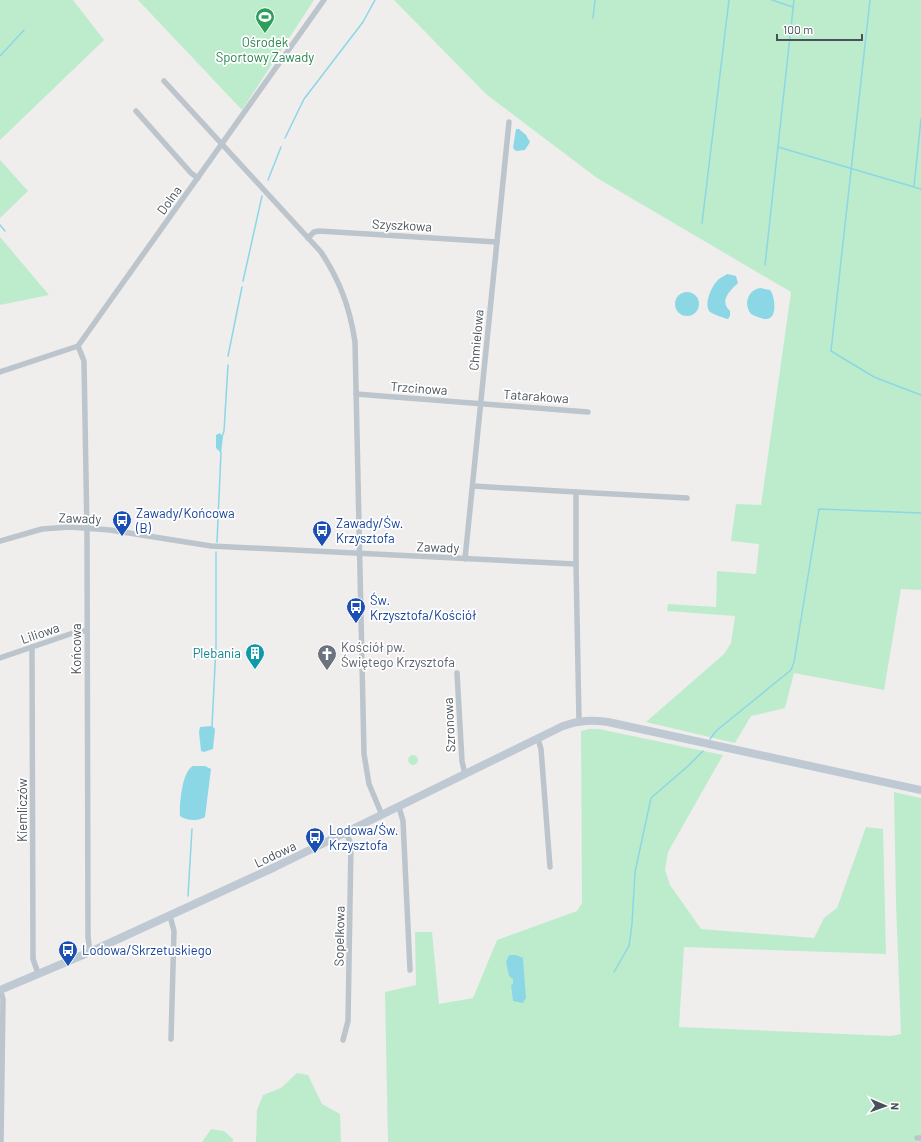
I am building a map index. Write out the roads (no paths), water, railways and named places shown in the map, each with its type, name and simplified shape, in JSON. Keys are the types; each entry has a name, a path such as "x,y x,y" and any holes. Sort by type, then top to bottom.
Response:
{"street":[{"name":"Dolna","path":"78,346 324,0"},
{"path":"164,81 308,238 330,265 347,302 355,342 364,754 369,784 382,815"},
{"path":"136,112 191,173 198,178"},
{"name":"Chmielowa","path":"465,559 509,122"},
{"name":"Szyszkowa","path":"308,238 314,232 319,231 497,242"},
{"path":"0,372 78,346"},
{"name":"Końcowa","path":"78,346 84,361 87,528 88,937 90,952"},
{"name":"Trzcinowa","path":"356,394 481,403"},
{"name":"Tatarakowa","path":"481,403 588,412"},
{"path":"473,486 687,498"},
{"path":"576,492 579,721"},
{"name":"Zawady","path":"0,541 42,529 87,528 202,545 576,564"},
{"name":"Liliowa","path":"0,658 79,631 87,631"},
{"name":"Kiemliczów","path":"32,647 33,959 38,973"},
{"name":"Szronowa","path":"457,673 462,762 465,775"},
{"name":"Lodowa","path":"0,990 170,916 346,833 563,726 579,721 593,720 608,722 921,790"},
{"path":"538,739 541,749 550,867"},
{"path":"399,807 403,821 410,970"},
{"name":"Sopelkowa","path":"343,1040 348,1025 349,992 351,844 346,833"},
{"path":"170,916 174,931 171,1039"},
{"path":"0,990 3,999 0,1142"}],"water":[{"path":"516,129 519,129 526,135 530,142 525,150 516,151 513,148"},
{"path":"727,274 736,276 738,283 729,292 726,299 725,303 730,311 730,316 728,319 710,312 707,304 709,295 716,282"},
{"path":"760,288 770,290 772,293 774,311 770,318 760,318 751,314 747,306 750,294 756,289"},
{"path":"687,292 696,295 699,304 696,313 687,316 678,313 675,304 678,295"},
{"path":"220,433 223,437 221,453 216,448 216,435"},
{"path":"212,726 215,729 213,749 204,752 201,751 199,732 200,727"},
{"path":"193,766 205,766 211,769 205,817 193,820 180,816 180,811 182,789 186,774"},
{"path":"509,955 516,955 523,958 526,998 523,1003 513,1001 511,985 513,984 513,979 509,976 506,962"}],"waterway":[{"path":"285,138 304,99 363,22 375,0"},
{"path":"593,18 595,0"},
{"path":"702,223 729,0"},
{"path":"772,0 793,7"},
{"path":"765,265 794,0"},
{"path":"870,0 831,351 874,377 921,395"},
{"path":"0,56 24,30"},
{"path":"914,186 921,119"},
{"path":"268,180 281,147"},
{"path":"778,147 921,189"},
{"path":"243,281 262,196"},
{"path":"0,225 5,231"},
{"path":"228,356 242,287"},
{"path":"222,437 224,431 228,365"},
{"path":"217,542 221,452"},
{"path":"710,739 716,731 791,670 794,662 819,509 921,513"},
{"path":"212,726 216,646 216,552"},
{"path":"614,972 629,946 632,924 635,872 651,798 703,751"},
{"path":"188,896 192,829"}],"place":[{"name":"Ośrodek Sportowy Zawady","path":"265,34"},
{"name":"Zawady/Końcowa (B)","path":"122,537"},
{"name":"Zawady/Św. Krzysztofa","path":"322,547"},
{"name":"Św. Krzysztofa/Kościół","path":"356,624"},
{"name":"Plebania","path":"255,670"},
{"name":"Kościół pw. Świętego Krzysztofa","path":"327,671"},
{"name":"Lodowa/Św. Krzysztofa","path":"315,854"},
{"name":"Lodowa/Skrzetuskiego","path":"68,967"}]}
